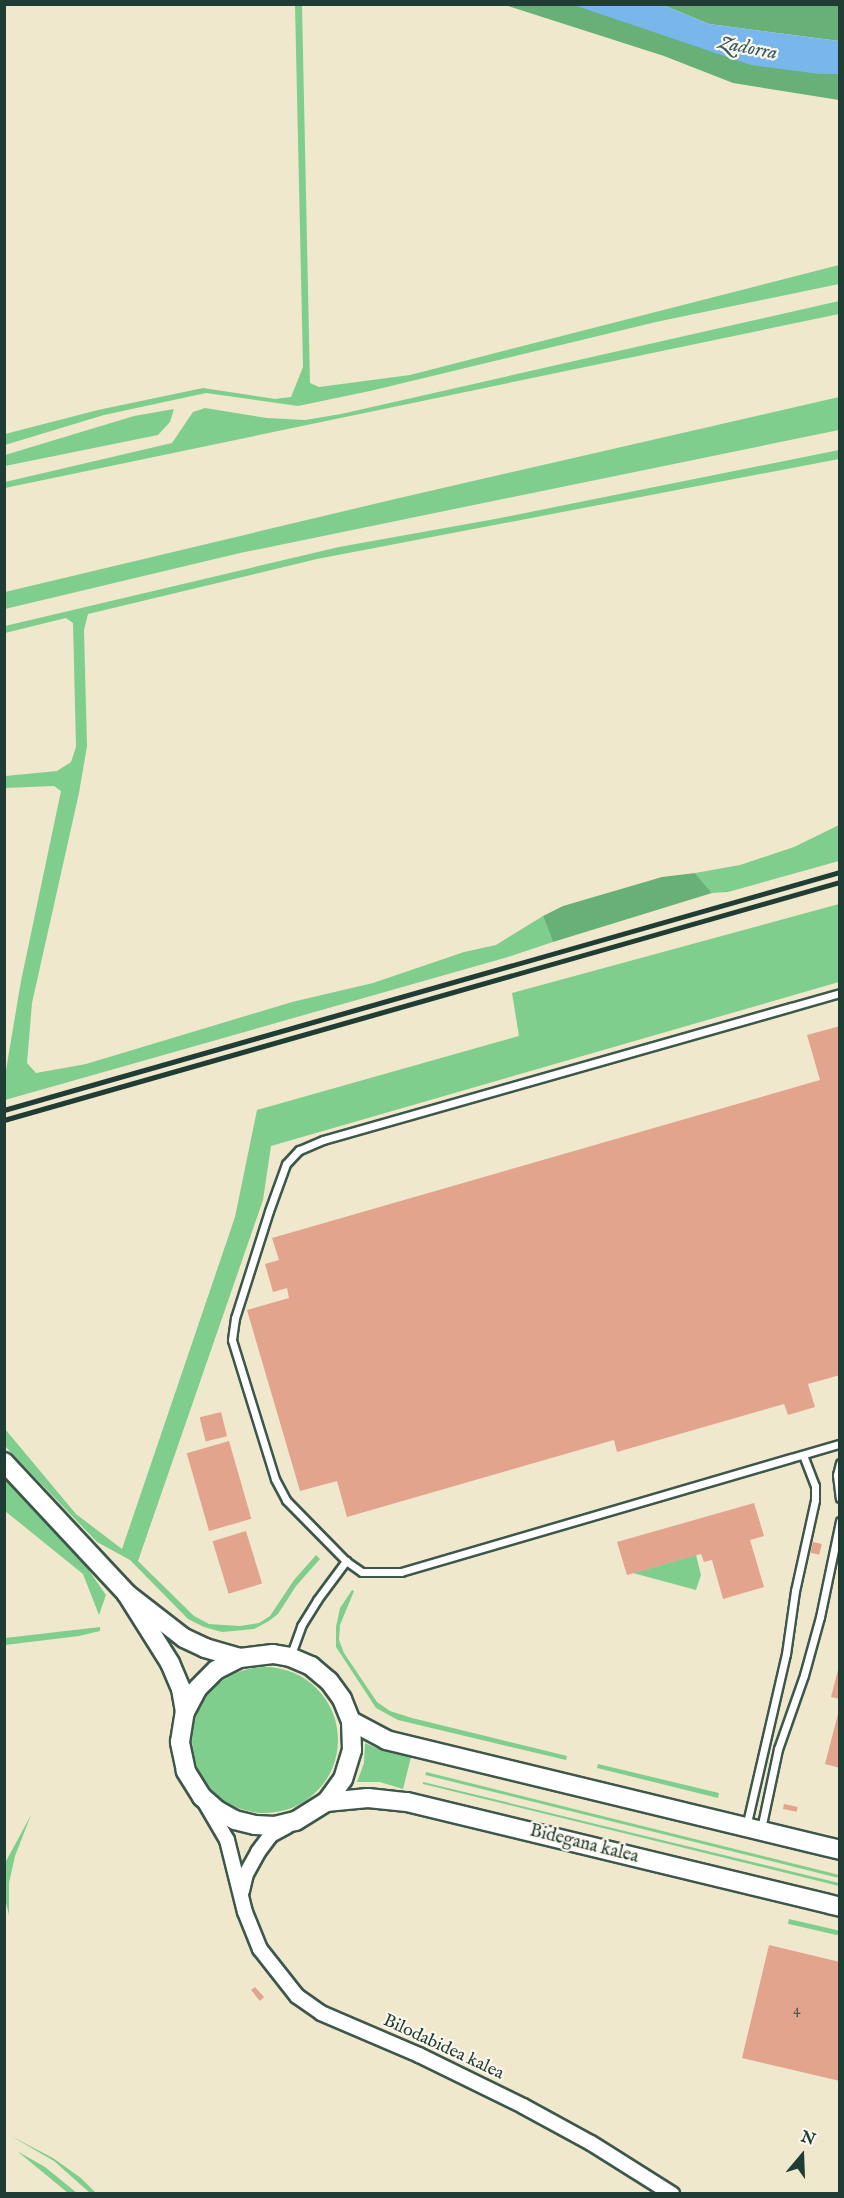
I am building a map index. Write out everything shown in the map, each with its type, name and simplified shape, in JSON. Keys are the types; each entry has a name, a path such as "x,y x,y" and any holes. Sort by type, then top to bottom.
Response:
{"street":[{"path":"4,1462 126,1593 184,1638 205,1648 240,1658"},
{"path":"126,1593 170,1663 181,1689 185,1713"},
{"path":"256,1654 290,1657 311,1666 329,1681 342,1699 351,1720 352,1750 344,1779 326,1803 295,1821 275,1826 255,1825 235,1820 217,1810 202,1797 186,1771 180,1742 185,1713 197,1689 216,1670 240,1658 256,1654"},
{"path":"351,1720 395,1742 840,1850"},
{"name":"Bilodabidea kalea","path":"202,1797 227,1840 249,1926 260,1949 297,1996 321,2013 418,2055 524,2106 591,2143 672,2193"},
{"name":"Bidegana kalea","path":"326,1803 368,1798 407,1802 840,1907"},
{"name":"Bilodabidea kalea","path":"242,1896 246,1874 258,1852 271,1835 295,1821"}],"lane":[{"path":"840,993 323,1140 299,1150 286,1164 265,1222 235,1318 232,1340 275,1479 286,1500 346,1561 362,1572 401,1572 840,1444"},
{"path":"753,1829 786,1654 795,1591 814,1500 815,1486 802,1455"},
{"path":"840,1463 837,1475 840,1498"},
{"path":"753,1829 804,1675 820,1617 840,1521"},
{"path":"290,1657 301,1626 316,1600 346,1561"}],"green space":[{"path":"295,5 302,5 310,383 319,387 410,375 839,265 839,284 656,322 370,391 298,406 206,393 104,415 5,445 5,434 98,410 203,388 275,399 291,397 303,367"},
{"path":"505,5 574,5 820,74 839,74 839,100 733,83 664,56"},
{"path":"663,5 839,5 839,41 709,24"},
{"path":"839,301 839,314 5,488 5,482 172,443 193,412 205,408 267,418 305,420 341,414"},
{"path":"839,397 839,430 240,553 5,609 5,592"},
{"path":"174,409 170,422 158,435 5,466 5,455 134,416"},
{"path":"839,450 839,459 317,559 88,614 84,630 87,746 79,793 32,1003 27,1063 36,1073 86,1064 292,1002 373,983 464,952 496,945 543,916 553,942 508,957 5,1100 4,1082 21,981 61,791 54,786 5,788 5,776 57,771 71,762 76,747 73,623 66,618 5,633 5,626 339,547 495,519"},
{"path":"839,825 839,861 728,892 712,893 695,873 740,865 794,847"},
{"path":"695,873 712,893 553,942 543,916 563,906 662,877"},
{"path":"839,904 839,982 271,1146 263,1200 138,1561 194,1616 209,1624 240,1626 259,1623 270,1616 294,1580 316,1555 320,1559 296,1586 278,1614 269,1621 254,1629 222,1632 188,1619 130,1560 97,1542 5,1446 5,1429 76,1514 122,1549 235,1217 257,1110 519,1036 512,993"},
{"path":"4,1477 69,1542 106,1595 99,1615 83,1574 5,1511"},
{"path":"696,1555 701,1575 696,1590 633,1573"},
{"path":"352,1590 354,1591 340,1625 339,1640 344,1653 377,1702 390,1711 412,1718 567,1756 566,1760 398,1720 376,1708 336,1647 336,1627 340,1608"},
{"path":"100,1627 100,1631 79,1636 5,1645 5,1638"},
{"path":"265,1667 293,1673 316,1689 332,1712 338,1740 332,1768 316,1791 293,1807 265,1813 237,1807 214,1791 198,1768 192,1740 198,1712 214,1689 237,1673"},
{"path":"365,1743 381,1750 411,1757 403,1789 380,1782 357,1782 364,1763"},
{"path":"598,1764 719,1793 718,1798 597,1768"},
{"path":"426,1772 838,1875 838,1878 425,1775"},
{"path":"423,1782 839,1883 839,1886 423,1784"},
{"path":"31,1815 15,1856 9,1883 9,1915 5,1899 5,1863"},
{"path":"789,1919 839,1930 838,1935 788,1924"},
{"path":"11,2136 53,2158 81,2178 96,2193 90,2193 54,2161"},
{"path":"17,2151 45,2167 77,2193 68,2193"}],"water":[{"name":"Zadorra","path":"574,5 663,5 709,24 839,41 839,74 820,74 751,65"}],"building":[{"path":"840,1026 840,1375 808,1384 815,1407 788,1415 784,1404 617,1452 614,1440 347,1517 337,1481 300,1491 247,1310 289,1298 287,1288 273,1292 265,1264 279,1260 272,1238 820,1080 807,1035"},
{"path":"221,1412 227,1436 206,1442 200,1417"},
{"path":"229,1441 251,1519 209,1531 187,1453"},
{"path":"754,1503 764,1536 750,1540 764,1587 723,1599 712,1560 704,1562 701,1554 627,1575 617,1542"},
{"path":"246,1531 262,1584 229,1594 213,1541"},
{"path":"813,1542 822,1544 819,1555 811,1553"},
{"path":"840,1666 840,1699 831,1697"},
{"path":"840,1706 840,1768 825,1764"},
{"path":"784,1804 798,1807 797,1812 783,1809"},
{"path":"769,1945 840,1962 840,2081 742,2058"},
{"path":"255,1987 264,1997 260,2001 251,1990"}],"railway":[{"path":"4,1110 840,872"},
{"path":"4,1120 840,882"}]}
